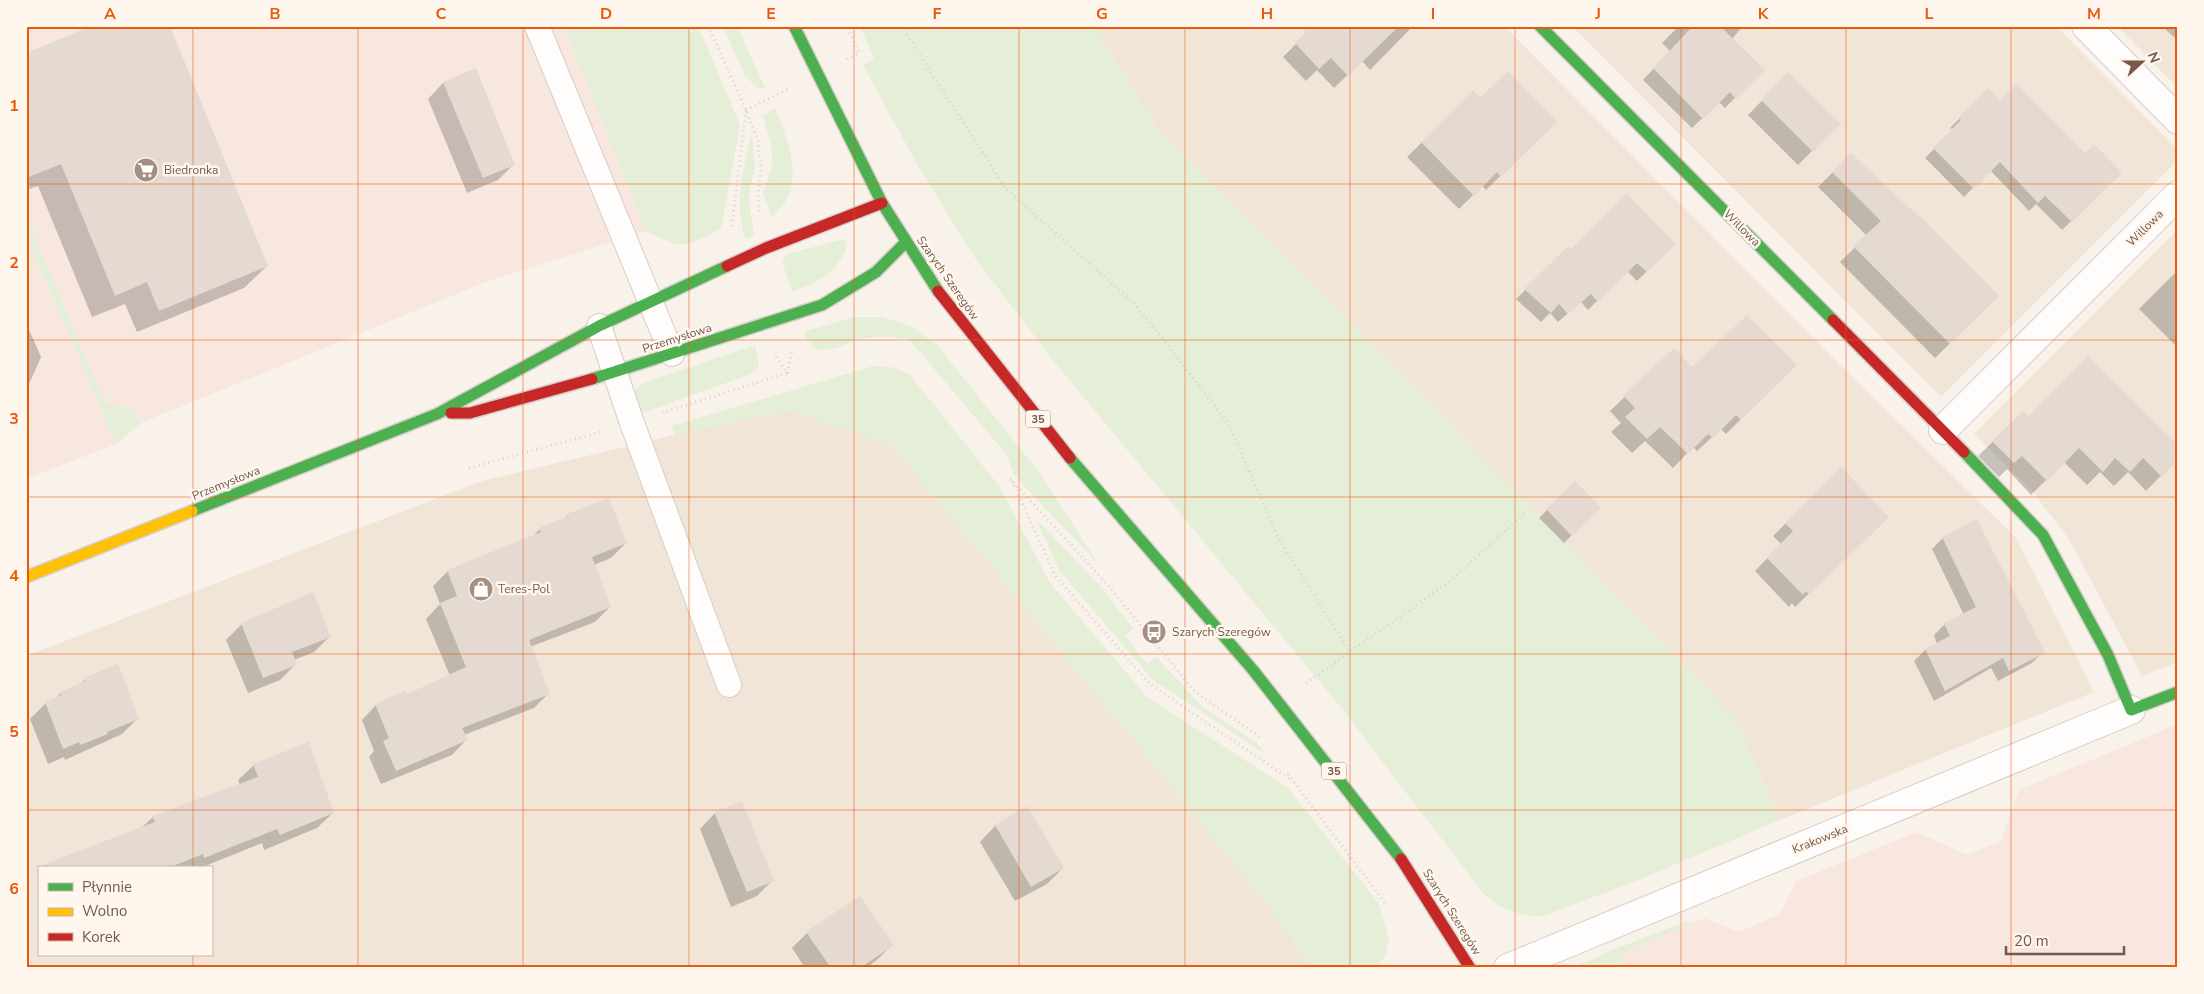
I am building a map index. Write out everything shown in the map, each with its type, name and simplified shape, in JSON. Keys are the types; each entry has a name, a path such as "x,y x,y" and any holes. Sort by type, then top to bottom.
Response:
{"main road":[{"name":"Szarych Szeregów","path":"794,26 882,203 942,297 1083,475 1253,670 1386,837 1416,880 1470,968"},
{"name":"Willowa","path":"1540,26 1943,430 2043,535 2108,655 2131,710"},
{"name":"Przemysłowa","path":"26,578 437,414 599,326 766,248 882,203"},
{"name":"Przemysłowa","path":"437,414 470,413 614,372 822,305 876,272 906,242"},
{"name":"Krakowska","path":"2131,710 2178,692"}],"street":[{"path":"2086,26 2178,120"},
{"name":"Willowa","path":"1943,430 2178,195"},
{"name":"Krakowska","path":"1508,968 2131,710"}],"lane":[{"path":"537,26 672,354"},
{"path":"599,326 614,372 729,686"}],"path":[{"path":"708,26 746,110 731,234"},
{"path":"901,26 1006,189 1135,304 1229,424 1278,537 1349,651"},
{"path":"771,349 787,373"},
{"path":"1264,740 1195,692 1106,584 1010,479 1056,577 1150,684 1294,782"},
{"path":"1280,703 1349,651 1449,582 1526,513"},
{"path":"1284,768 1385,903"}],"shaded area":[{"path":"26,26 564,26 646,231 488,281 141,423 131,408 105,403 26,216"},
{"path":"1094,26 1504,26 1834,359 2016,538 2094,692 1780,820 1736,720 1411,384 1158,129"},
{"path":"1572,26 2056,26 2178,150 2178,160 1941,397"},
{"path":"2117,26 2178,26 2178,88"},
{"path":"2178,229 2178,662 2142,676 2069,539 2032,491 1974,434"},
{"path":"26,234 116,444 26,479"},
{"path":"789,410 892,445 1270,907 1312,968 26,968 26,656 482,481 695,430"},
{"path":"2178,724 2178,968 1618,968 1625,951 1705,918 1739,932 1780,914 1796,881 1917,832 1967,855 2001,841 2019,790"}],"green space":[{"path":"564,26 698,26 740,125 721,229 699,240 684,244 669,242 646,231"},
{"path":"723,26 737,26 765,88 758,88 745,76"},
{"path":"860,26 1094,26 1158,129 1411,384 1736,720 1780,820 1643,878 1544,916 1524,915 1500,907 1484,894 1339,705 1051,358 973,255 918,166 863,65 874,59"},
{"path":"775,108 787,141 793,177 787,199 772,217 763,194 773,162 771,144 763,116"},
{"path":"752,133 755,169 750,186 749,201 754,235 746,240 742,226 740,199 743,173"},
{"path":"26,216 105,403 131,408 141,423 116,444 26,234"},
{"path":"844,239 846,245 845,253 830,272 819,280 792,292 782,261 787,254"},
{"path":"856,317 882,317 911,326 936,344 1039,472 1099,565 1014,475 1006,454 909,339 890,337 860,338 836,348 817,350 805,338 806,331"},
{"path":"755,345 759,367 751,374 637,415 634,404 635,390 643,383"},
{"path":"873,366 891,367 909,374 1000,487 1050,583 1147,697 1288,788 1379,904 1389,939 1385,957 1375,968 1312,968 1270,907 892,445 789,411 674,435 672,426"},
{"path":"1036,519 1098,584 1133,628 1125,636 1147,664 1156,657 1203,707 1257,743 1265,754 1153,680 1059,570"},
{"path":"1687,921 1693,923 1625,951 1618,968 1573,968 1610,951"}],"building":[{"name":"Biedronka","path":"91,26 170,26 268,266 159,311 147,282 115,296 61,164 26,178 26,53"},
{"path":"1300,26 1399,26 1348,76 1331,58 1319,69 1295,43 1306,32"},
{"path":"1693,26 1720,26 1765,70 1736,99 1730,92 1703,119 1653,68"},
{"path":"476,68 515,165 483,178 443,82"},
{"path":"1508,71 1557,122 1501,177 1497,172 1474,196 1421,142 1473,90 1480,98"},
{"path":"1788,72 1841,124 1813,152 1761,100"},
{"path":"2017,84 2085,153 2094,144 2122,173 2072,222 2045,196 2038,203 2000,162 1974,189 1933,148 1961,120 1958,118 1988,88 2000,100"},
{"path":"1851,153 1919,215 1999,296 1950,344 1853,246 1881,221 1832,172"},
{"path":"1627,194 1676,244 1647,272 1637,263 1598,302 1591,294 1568,314 1559,304 1551,313 1524,289 1568,246 1571,249"},
{"path":"1747,315 1797,365 1741,420 1736,415 1713,438 1708,434 1688,454 1660,427 1647,439 1625,417 1635,408 1623,395 1674,348 1692,367"},
{"path":"2088,356 2178,445 2178,460 2162,477 2143,458 2130,472 2115,458 2103,472 2079,448 2047,481 2022,456 2014,463 1992,441 2023,411 2029,416"},
{"path":"1841,467 1889,517 1809,595 1806,591 1803,595 1767,558 1793,531 1785,523"},
{"path":"1575,481 1601,508 1572,536 1546,509"},
{"path":"609,498 627,543 592,557 611,607 529,640 550,694 462,728 468,740 396,771 383,741 389,738 375,704 405,691 407,694 466,667 440,603 457,596 447,570 541,532 539,528 568,516 567,514"},
{"path":"1977,519 2045,653 2009,671 2003,658 1945,691 1925,649 1950,636 1944,623 1976,607 1942,537"},
{"path":"313,592 331,637 292,652 297,665 263,678 241,623"},
{"path":"118,664 139,719 107,732 108,734 80,745 79,742 63,749 45,702 61,695 60,692 85,681 84,678"},
{"path":"309,742 334,813 280,835 277,829 204,858 203,854 173,866 42,866 155,822 152,816 258,777 253,764"},
{"path":"742,801 774,881 747,892 714,812"},
{"path":"1027,806 1064,868 1031,887 995,825"},
{"path":"860,896 894,945 860,968 831,968 806,932"}],"traffic: fast":[{"path":"794,26 882,203 938,291"},
{"path":"1540,26 1833,320"},
{"path":"592,379 822,305 876,272 906,242"},
{"path":"192,511 437,414 599,326 727,266"},
{"path":"1964,452 2043,535 2108,655 2131,710 2178,692"},
{"path":"1070,458 1253,670 1401,859"}],"traffic: slow":[{"path":"26,577 192,511"}],"traffic: jam":[{"path":"727,266 766,248 882,203"},
{"path":"938,291 1070,458"},
{"path":"1833,320 1964,452"},
{"path":"451,413 470,413 592,379"},
{"path":"1401,859 1470,968"}],"place":[{"name":"Biedronka","path":"146,170"},
{"name":"Teres-Pol","path":"481,589"},
{"name":"Szarych Szeregów","path":"1154,632"}]}
